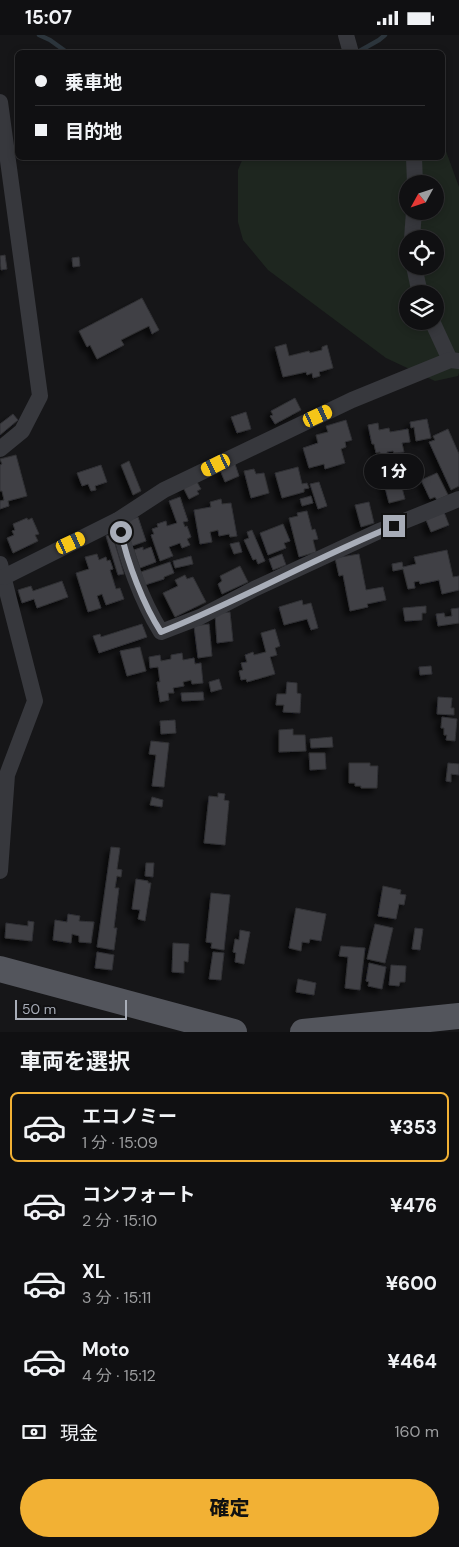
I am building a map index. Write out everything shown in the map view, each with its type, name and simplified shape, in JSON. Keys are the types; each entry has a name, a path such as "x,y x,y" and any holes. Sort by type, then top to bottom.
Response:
{"main road":[{"path":"0,969 234,1032"},
{"path":"304,1032 459,1016"}],"street":[{"path":"346,35 350,50"},
{"path":"0,103 40,396 22,431 0,449"},
{"path":"414,160 415,175"},
{"path":"0,871 7,775 35,701 2,570 118,520 164,490 352,400 454,361 437,330"},
{"path":"118,520 123,543 137,582 161,632 200,617 254,589 377,532 459,499"}],"shaded area":[{"path":"445,148 459,187 458,376 435,381 386,358 268,270 243,240 238,222 238,170 242,160 445,160"}],"building":[{"path":"5,255 7,269 1,270 0,256"},
{"path":"79,257 80,266 73,267 72,258"},
{"path":"142,298 159,330 152,334 149,326 121,340 124,345 97,359 90,345 87,347 79,331"},
{"path":"286,344 289,356 322,350 322,347 327,345 333,368 319,372 320,376 313,378 312,373 307,375 306,372 283,377 275,347"},
{"path":"295,398 301,410 275,424 270,416 273,415 271,411"},
{"path":"246,412 251,429 237,433 231,417"},
{"path":"13,414 18,420 0,435 0,424"},
{"path":"427,419 431,438 416,441 414,427 411,428 410,422"},
{"path":"346,420 352,440 345,442 346,447 341,449 345,463 325,469 324,464 309,468 303,448 318,443 316,435 328,432 326,426"},
{"path":"378,423 379,430 389,428 390,432 408,429 410,442 402,443 404,452 387,452 387,456 380,457 380,452 376,453 368,425"},
{"path":"448,429 459,454 459,486 451,490 429,442 435,440 433,436"},
{"path":"16,455 27,496 8,501 9,506 0,509 0,501 4,500 2,491 0,491 0,465 2,464 0,459"},
{"path":"392,459 394,465 399,463 400,467 413,464 415,470 418,469 420,477 401,484 405,499 389,503 381,472 386,470 385,467 383,468 381,461"},
{"path":"129,461 141,491 133,495 121,465"},
{"path":"235,464 239,476 225,482 220,470"},
{"path":"101,465 107,482 95,486 96,490 91,491 88,484 82,486 77,473"},
{"path":"298,467 302,484 307,483 309,488 304,489 304,492 282,498 275,473"},
{"path":"254,469 256,474 264,473 269,493 251,498 244,471"},
{"path":"437,473 448,495 437,500 435,497 430,499 421,480"},
{"path":"197,482 201,489 197,491 199,494 189,499 182,485"},
{"path":"319,482 327,506 318,509 310,484"},
{"path":"311,496 313,503 302,506 300,499"},
{"path":"180,497 188,521 183,522 185,527 187,526 191,537 187,539 190,545 182,548 180,543 169,547 173,556 160,561 151,535 154,534 152,529 158,527 157,524 166,521 167,526 177,523 169,501"},
{"path":"221,499 222,504 231,503 237,536 230,537 229,534 219,536 218,530 210,532 212,542 200,544 194,510 211,507 210,502"},
{"path":"369,502 374,523 361,527 355,505"},
{"path":"307,511 312,530 315,529 318,539 313,540 316,552 299,557 289,518 298,516 297,513"},
{"path":"444,512 449,525 431,532 426,520"},
{"path":"138,517 146,541 132,546 124,522"},
{"path":"27,518 28,520 32,518 39,534 35,535 38,541 13,553 7,538 14,535 12,531 15,530 13,524"},
{"path":"283,524 290,541 284,543 286,548 268,555 260,533"},
{"path":"252,530 265,561 258,564 256,559 253,560 244,540 249,538 247,532"},
{"path":"112,534 124,574 118,575 106,536"},
{"path":"239,542 242,552 234,554 230,544"},
{"path":"143,547 143,550 151,547 156,562 140,568 134,550"},
{"path":"447,550 453,577 459,576 459,590 442,594 439,580 420,584 419,581 414,582 415,588 408,589 403,569 393,571 392,564 402,562 403,567 416,564 414,557"},
{"path":"97,554 99,560 106,557 107,561 110,560 113,569 110,570 116,589 120,588 124,599 106,605 102,594 97,596 101,608 88,612 76,573 89,569 85,557"},
{"path":"282,554 286,565 273,570 269,559"},
{"path":"359,554 366,590 383,587 386,600 367,604 368,607 350,611 343,575 339,576 335,558"},
{"path":"191,556 193,564 175,568 173,561"},
{"path":"170,562 174,573 164,577 164,579 145,585 141,572"},
{"path":"240,566 248,582 222,594 218,584 222,581 220,576"},
{"path":"185,575 187,579 193,577 206,602 175,617 163,593 178,586 175,580"},
{"path":"62,581 68,597 37,608 34,599 22,603 18,590 31,586 33,591"},
{"path":"302,600 303,605 311,603 318,628 311,630 307,619 284,625 279,607"},
{"path":"426,606 426,613 422,613 422,620 405,621 403,608"},
{"path":"459,608 459,623 438,626 436,614 444,613 445,617 452,616 451,609"},
{"path":"230,612 233,641 217,643 215,614"},
{"path":"142,624 147,637 99,653 93,636 100,634 101,637"},
{"path":"209,624 212,656 198,658 194,626"},
{"path":"275,629 280,646 275,648 277,655 270,657 275,674 247,682 246,679 241,680 239,671 243,670 241,663 247,662 245,655 253,652 254,655 266,652 261,633"},
{"path":"140,647 146,671 127,676 120,651"},
{"path":"182,653 183,660 194,658 195,664 201,663 203,683 192,684 191,680 183,682 184,686 173,688 174,693 168,693 169,700 160,702 157,682 160,682 158,667 150,668 149,657 160,655 161,661 171,659 171,655"},
{"path":"431,666 432,674 420,675 419,667"},
{"path":"219,679 222,689 211,692 209,682"},
{"path":"287,682 297,683 297,693 301,694 300,713 283,712 284,705 276,705 277,694 286,694"},
{"path":"203,692 204,700 182,701 181,693"},
{"path":"438,697 452,698 451,708 454,708 454,715 437,714"},
{"path":"442,717 457,719 455,741 446,740 447,735 444,735 444,728 441,728"},
{"path":"175,720 176,733 161,734 160,721"},
{"path":"293,729 293,735 305,735 306,751 279,752 279,730"},
{"path":"332,737 333,747 311,748 310,739"},
{"path":"151,741 169,743 164,787 152,786 156,755 149,754"},
{"path":"309,753 325,753 326,769 310,770"},
{"path":"349,763 370,763 370,766 378,766 377,788 361,788 361,786 355,786 355,783 349,783"},
{"path":"448,763 459,764 459,775 451,774 451,782 446,781"},
{"path":"218,793 225,794 224,800 229,801 225,845 204,843 209,796 218,797"},
{"path":"152,797 163,800 162,807 150,805"},
{"path":"111,847 120,848 117,869 122,870 121,877 117,876 115,888 119,888 114,928 117,928 114,950 97,947"},
{"path":"146,863 154,863 153,877 145,876"},
{"path":"136,879 151,883 145,921 138,919 140,910 132,909"},
{"path":"383,886 401,890 400,894 406,895 404,905 399,904 396,919 378,916"},
{"path":"211,893 230,895 224,950 211,948 212,943 206,942"},
{"path":"296,908 326,914 321,941 310,939 309,943 302,942 301,951 289,948"},
{"path":"68,914 80,916 79,921 94,922 91,943 79,942 79,936 72,934 71,943 53,940 55,920 67,922"},
{"path":"28,921 34,922 32,941 5,938 6,923 28,926"},
{"path":"375,924 393,928 385,963 367,959"},
{"path":"415,928 423,929 420,950 412,949"},
{"path":"240,930 250,932 244,964 235,962 236,953 233,952 235,939 239,940"},
{"path":"173,943 189,944 188,962 184,961 184,973 172,972"},
{"path":"341,946 365,948 360,990 345,988 348,957 339,956"},
{"path":"97,952 114,955 112,970 95,968"},
{"path":"213,952 224,953 221,980 209,979"},
{"path":"369,963 386,967 382,989 368,986 369,982 366,981"},
{"path":"391,965 406,966 405,982 400,982 399,986 389,985"},
{"path":"298,979 316,983 314,995 296,992"}],"waterway":[{"path":"39,35 64,50"},
{"path":"361,50 385,35"}],"route":[{"path":"121,532 137,582 155,623 161,632 200,617 254,589 377,532 394,526"}]}
